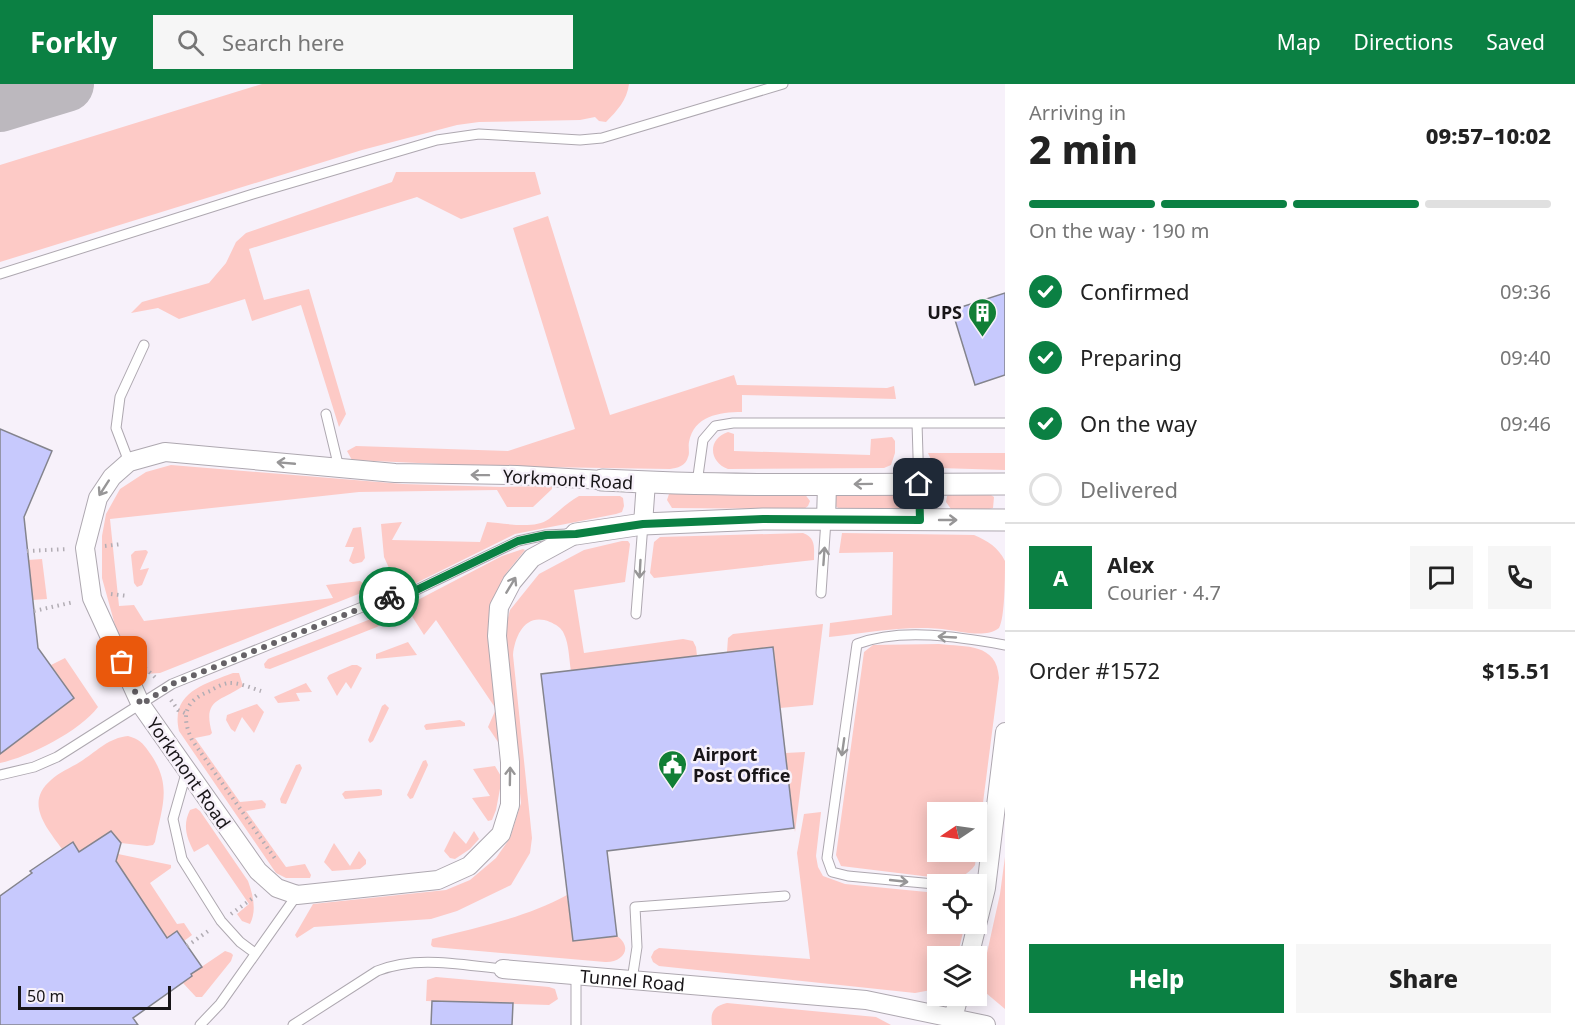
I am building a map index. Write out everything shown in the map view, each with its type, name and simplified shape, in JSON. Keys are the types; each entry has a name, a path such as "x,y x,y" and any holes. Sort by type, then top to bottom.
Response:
{"street":[{"name":"Yorkmont Road","path":"297,895 277,888 258,871 141,705 92,598 85,548 98,498 112,477 129,462 165,452 395,473 697,483 1005,484"},
{"path":"643,524 646,482"},
{"path":"826,520 827,485"},
{"path":"297,895 438,880 469,866 501,834 510,805 510,762 497,636 499,607 512,582 532,558 576,534 643,524 763,519 1005,520"},
{"path":"983,874 1005,732"},
{"name":"Tunnel Road","path":"503,969 866,1000 952,1022 986,1025"},
{"path":"952,1022 956,1006"}],"lane":[{"path":"0,274 274,188 437,140 479,134 580,140 602,138 783,84"},
{"path":"129,462 116,429 120,397 144,345"},
{"path":"327,414 339,468"},
{"path":"697,483 703,440 715,426 733,423 1005,423"},
{"path":"917,423 920,520"},
{"path":"821,593 826,520"},
{"path":"636,614 643,524"},
{"path":"0,775 34,767 57,757 172,684 387,597 406,595 518,541 546,535 576,534"},
{"path":"927,883 848,876 832,872 827,858 857,644 874,638 922,636 965,638 1005,645"},
{"path":"187,770 173,819 182,859 221,921 240,942 255,953"},
{"path":"200,1025 220,1004 297,895"},
{"path":"632,980 637,947 635,907 784,896"},
{"name":"Tunnel Road","path":"293,1025 306,1021 377,971 392,965 407,962 434,962 503,969"},
{"path":"576,975 576,1025"}],"path":[{"path":"111,594 128,596"}],"shaded area":[{"path":"262,84 629,84 624,100 606,122 599,121 595,117 580,120 479,122 457,125 362,150 0,262 0,165"},
{"path":"396,172 535,172 541,194 461,219 417,197 249,249 264,300 309,289 346,414 339,427 301,305 252,321 245,299 179,319 158,308 131,313 142,302 209,283 226,263 236,242 246,233 392,182"},
{"path":"548,216 610,415 734,375 737,385 887,388 894,386 896,399 742,395 742,412 716,415 702,421 692,433 689,455 685,463 670,469 484,466 352,460 347,451 356,446 508,451 575,429 513,228"},
{"path":"728,432 734,434 734,451 870,455 871,439 892,437 895,441 895,453 891,465 884,468 728,469 717,461 713,450 716,440"},
{"path":"928,453 1005,453 1005,470 939,468 933,464"},
{"path":"171,465 403,484 552,486 552,489 533,507 507,507 497,490 359,492 110,519 119,606 134,605 144,621 333,598 326,585 360,581 366,585 366,589 361,593 160,673 144,674 132,663 121,647 102,578 102,536 106,514 120,489 146,472"},
{"path":"673,492 804,493 810,501 804,509 672,508 667,500 669,494"},
{"path":"841,493 889,493 903,501 904,506 900,509 840,509 833,501 836,495"},
{"path":"951,493 988,493 994,497 993,508 951,509 946,502 947,496"},
{"path":"579,496 620,496 623,498 624,506 622,512 616,514 515,534 404,589 398,588 384,557 381,524 402,522 392,540 480,542 487,522 536,524 549,519"},
{"path":"361,527 365,558 362,562 353,564 349,561 354,547 345,547 353,528"},
{"path":"803,533 812,540 814,560 654,578 650,573 654,542 660,537"},
{"path":"842,533 974,535 988,542 996,548 1005,561 1004,606 999,628 981,634 919,628 829,637 830,623 892,615 893,552 839,553"},
{"path":"628,541 630,544 625,582 574,590 584,653 683,639 693,641 697,656 571,671 567,642 560,628 542,620 534,620 523,627 516,640 513,655 532,838 530,853 511,885 457,911 431,919 314,927 297,938 295,935 313,904 446,890 470,880 496,858 510,838 521,803 504,633 510,610 539,574 584,550"},
{"path":"146,550 148,552 140,570 149,568 142,585 137,587 134,583 131,555 135,551"},
{"path":"525,550 504,576 495,597 501,741 498,742 488,727 496,709 436,620 424,635 408,610 410,604 502,556"},
{"path":"42,559 47,599 32,600 28,560"},
{"path":"376,617 380,618 381,624 377,627 270,669 265,668 264,664 268,659"},
{"path":"823,624 813,705 780,708 772,647 727,652 728,638 733,634"},
{"path":"408,642 417,655 376,659 376,654"},
{"path":"939,644 978,649 993,658 999,678 983,802 927,802 927,862 975,862 965,874 927,874 927,877 841,866 836,855 864,652 873,645"},
{"path":"65,658 98,707 79,725 53,742 0,763 0,754 74,698 51,665"},
{"path":"352,665 362,668 351,689 346,682 337,696 327,678"},
{"path":"233,673 239,673 243,686 216,702 212,707 210,722 212,733 195,738 240,802 262,800 266,804 265,808 246,811 286,867 305,864 311,875 310,878 286,878 276,873 179,731 180,707 185,698 201,686"},
{"path":"306,683 312,692 296,693 300,701 278,703 274,697"},
{"path":"257,704 264,712 254,733 242,717 235,732 231,729 226,720 227,715"},
{"path":"385,704 389,708 370,743 368,740 382,706"},
{"path":"460,720 465,723 465,726 426,730 424,726 426,724"},
{"path":"128,736 145,746 161,775 164,796 155,842 147,846 121,843 79,852 72,842 62,849 50,833 41,815 39,798 43,789 54,777 104,745"},
{"path":"805,752 795,832 785,753"},
{"path":"426,760 428,765 413,798 410,799 407,795 423,761"},
{"path":"300,764 302,768 286,804 281,803 280,799 296,765"},
{"path":"495,766 502,778 496,810 492,820 488,821 472,798 490,796 473,769"},
{"path":"382,790 382,795 379,796 345,799 342,794 345,791"},
{"path":"196,808 248,881 254,908 250,924 242,921 237,914 249,904 208,844 194,852 191,847 186,832 186,821 190,810"},
{"path":"821,812 816,856 823,876 845,884 927,892 927,934 963,934 960,946 927,946 927,991 915,993 659,966 653,962 651,957 659,948 810,959 797,853 804,814"},
{"path":"454,831 466,844 474,831 479,839 470,849 455,859 450,858 444,851"},
{"path":"334,843 350,866 359,851 366,860 366,864 360,869 332,871 324,862"},
{"path":"118,854 171,865 171,868 150,883 177,924 184,923 192,935 184,941 177,931 167,938 116,861"},
{"path":"1005,857 1005,1009 987,994 987,953 1000,894"},
{"path":"567,895 573,941 617,936 625,945 624,954 621,957 605,962 431,945 432,939 518,916"},
{"path":"225,951 233,955 231,961 202,997 196,997 183,983 192,976 191,974"},
{"path":"436,977 549,987 555,989 558,999 549,1005 426,1001 427,980"},
{"path":"727,1003 876,1017 891,1025 712,1025 714,1010"}],"building":[{"name":"UPS","path":"1005,293 1005,375 975,385 952,310"},
{"path":"0,429 52,451 24,517 38,648 74,698 0,754"},
{"name":"Airport Post Office","path":"773,647 794,828 607,851 617,936 573,941 541,674"},
{"path":"111,831 121,843 116,861 167,938 177,931 202,967 133,1018 138,1025 0,1025 0,896 32,873 30,871 73,842 79,852"},
{"path":"432,1001 513,1003 512,1025 431,1025"}],"taxiway":[{"path":"0,104 66,84"}],"way so far":[{"path":"122,662 141,705 172,684 389,597"}],"place":[{"name":"UPS","path":"983,338"},
{"name":"Airport Post Office","path":"672,790"}],"route":[{"path":"389,597 406,595 518,541 546,535 576,534 610,527 643,524 763,519 920,520 919,484"}]}
